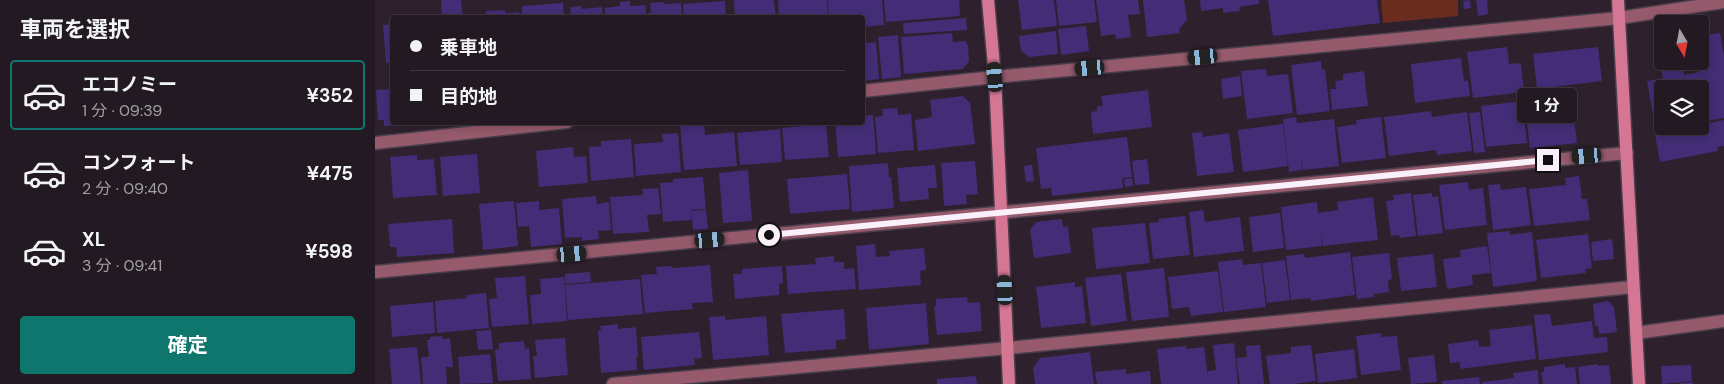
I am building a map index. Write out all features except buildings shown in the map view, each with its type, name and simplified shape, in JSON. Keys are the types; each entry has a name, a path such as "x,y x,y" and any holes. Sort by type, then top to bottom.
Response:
{"street":[{"path":"988,0 995,77 1009,384"},
{"path":"1618,0 1639,384"},
{"path":"865,91 1619,18 1724,2"},
{"path":"375,143 540,125"},
{"path":"375,272 1627,153"},
{"path":"613,384 1008,348 1633,286"},
{"path":"1636,333 1724,321"}],"shaded area":[{"path":"1381,0 1458,0 1458,16 1383,23"}],"route":[{"path":"769,235 1548,160"}]}
